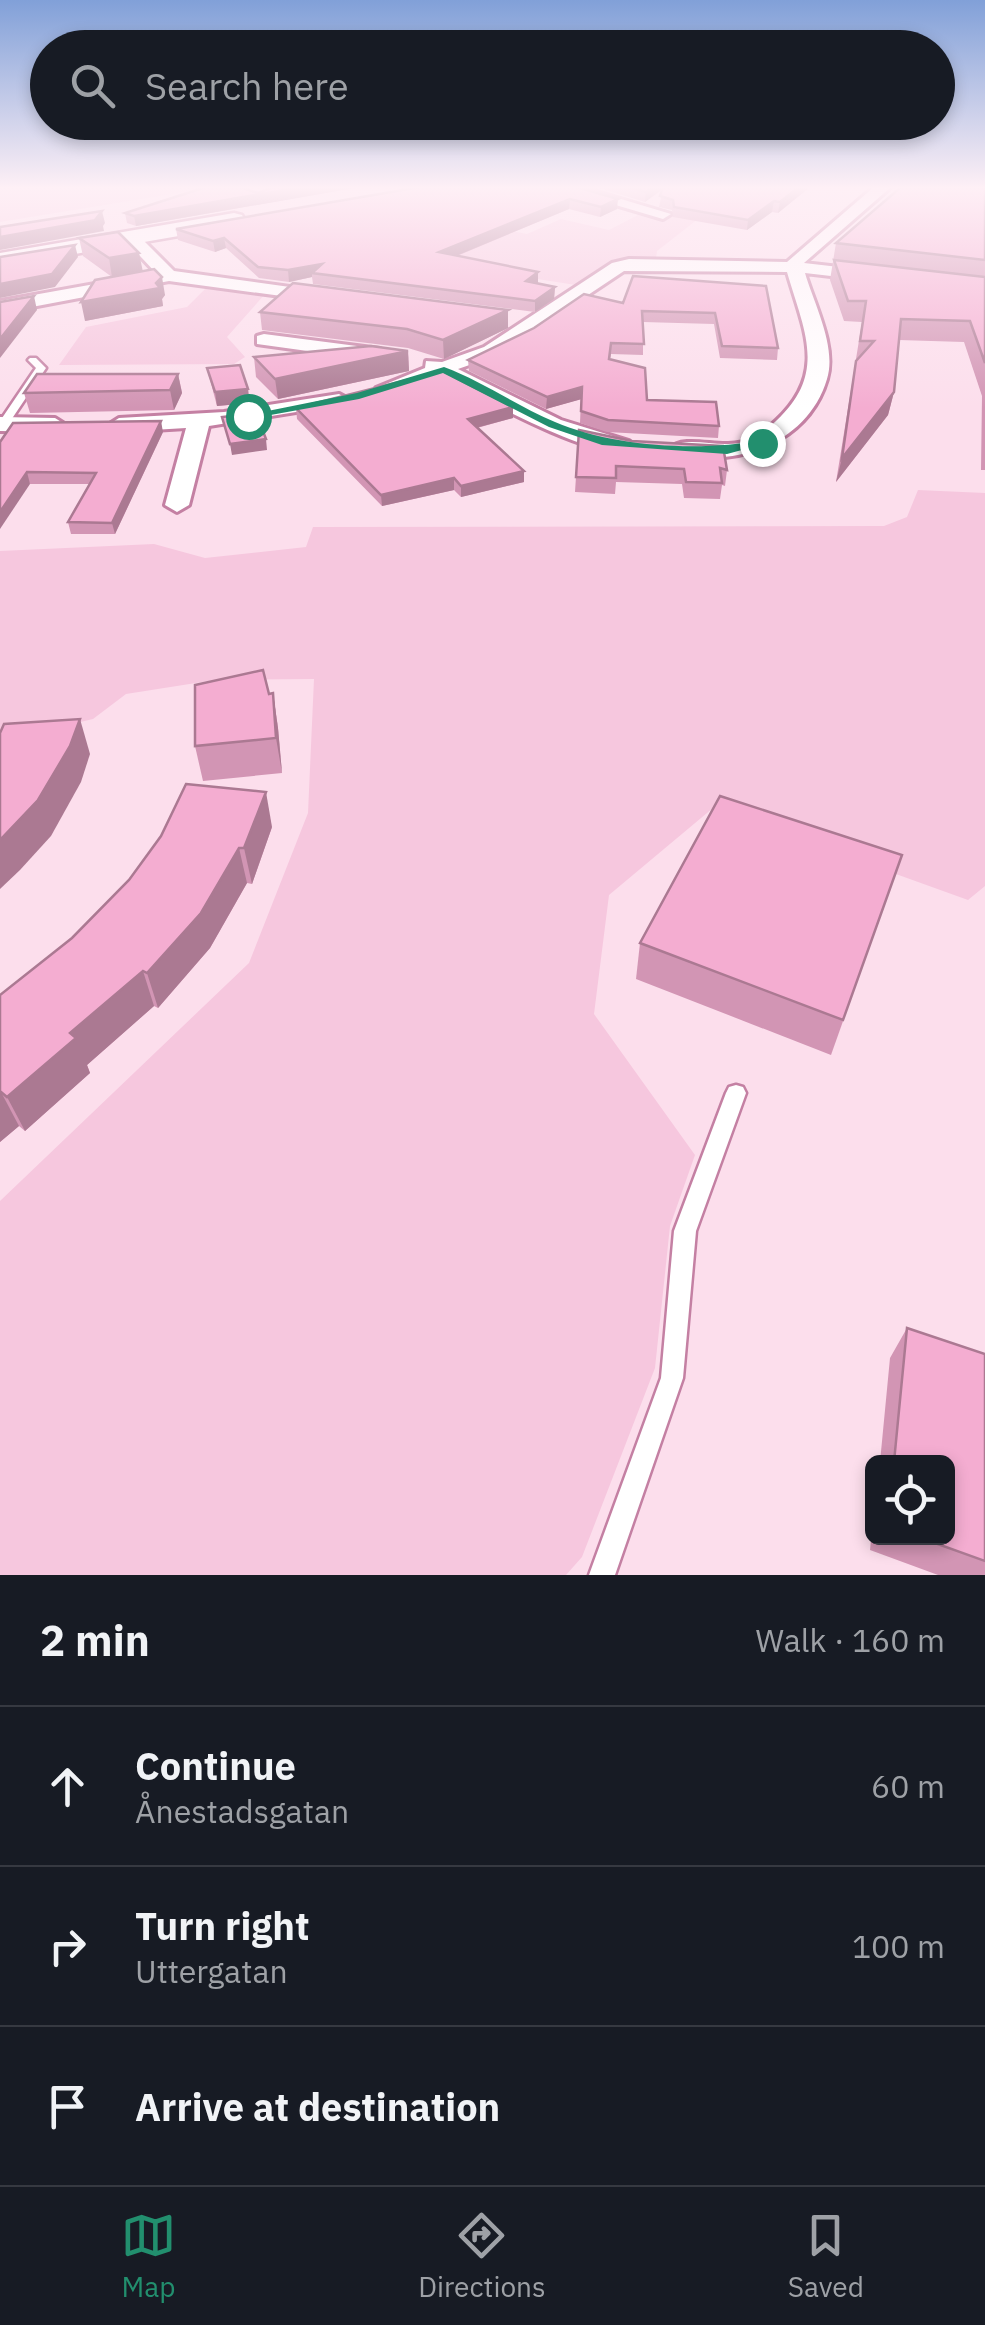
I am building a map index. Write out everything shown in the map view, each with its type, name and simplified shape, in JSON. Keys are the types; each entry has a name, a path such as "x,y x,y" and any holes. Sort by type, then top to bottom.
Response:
{"street":[{"path":"153,260 168,276"},
{"path":"264,340 406,358 444,370 553,425 602,442 648,448 748,449 762,443 796,413 818,377 819,362 794,267 796,260"},
{"path":"101,425 199,421 322,404 444,370 491,351 618,267 630,264 794,267 890,278"},
{"path":"0,307 168,276 354,300"},
{"path":"502,318 538,322"},
{"path":"177,505 199,421"},
{"path":"2,424 69,425"}],"lane":[{"path":"2,424 41,368 33,360"},
{"path":"602,1575 672,1378 685,1231 736,1093"}],"shaded area":[{"path":"440,260 620,260 576,285 435,263"},
{"path":"207,287 265,294 227,337 245,357 234,364 59,365 86,327 187,307"},
{"path":"918,490 985,493 985,886 968,900 713,808 609,895 594,1014 695,1155 670,1226 655,1368 582,1557 566,1575 0,1575 0,1201 249,963 308,813 314,679 215,680 126,694 93,719 0,741 0,551 154,544 205,558 306,547 313,527 884,526 907,517"}],"building":[{"path":"0,260 63,260 52,274 0,284"},
{"path":"250,260 481,260 538,272 526,281 555,287 535,301 312,273 322,264 288,270 258,267"},
{"path":"834,260 985,277 985,363 970,321 901,319 894,392 842,458 856,361 874,341 860,341 866,301 848,301"},
{"path":"154,269 162,277 156,283 160,288 81,302 95,280"},
{"path":"633,276 766,286 778,348 722,346 715,313 642,311 644,344 611,343 609,359 645,368 647,400 716,402 719,426 608,420 581,411 582,387 547,397 468,360 534,328 584,294 623,303"},
{"path":"293,283 508,310 443,340 407,329 260,312"},
{"path":"34,296 0,339 0,302"},
{"path":"371,346 408,351 275,379 254,357"},
{"path":"240,365 248,389 215,392 207,368"},
{"path":"442,371 513,407 468,419 524,471 461,486 454,478 381,495 296,408"},
{"path":"37,374 178,374 170,390 24,393"},
{"path":"256,413 266,439 230,444 222,417"},
{"path":"161,421 112,523 68,522 96,473 27,472 0,512 0,442 13,423"},
{"path":"579,430 632,441 723,446 727,470 720,468 722,483 686,482 684,469 616,466 616,478 576,477"},
{"path":"263,670 269,694 273,693 276,738 195,746 195,685"},
{"path":"80,719 70,746 38,800 0,840 0,733 4,724"},
{"path":"186,784 266,792 244,848 239,848 201,913 147,973 143,971 70,1033 76,1038 7,1097 0,1093 0,995 72,938 129,880 161,836"},
{"path":"720,796 902,855 843,1020 640,943"},
{"path":"907,1328 985,1354 985,1561 940,1545 955,1545 955,1455 895,1455"}],"route":[{"path":"248,416 359,396 444,370 553,425 602,442 648,448 727,450 748,449 762,443"}]}
